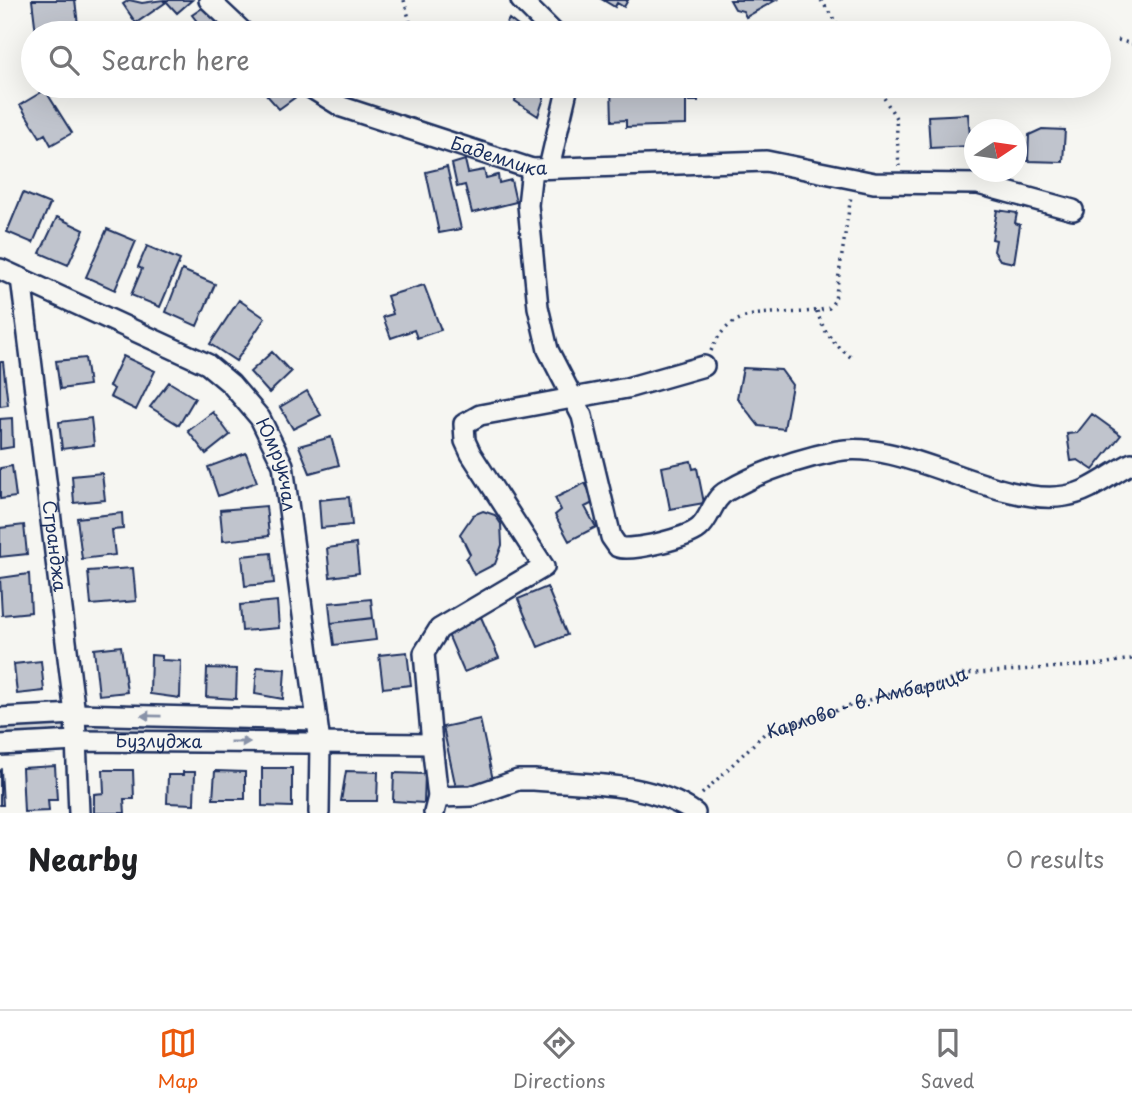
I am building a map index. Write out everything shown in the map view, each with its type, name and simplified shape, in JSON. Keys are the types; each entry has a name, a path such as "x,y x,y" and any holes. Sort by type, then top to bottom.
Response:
{"street":[{"path":"209,0 231,21"},
{"path":"521,0 542,21"},
{"name":"Бадемлика","path":"327,98 342,107 540,169 766,161 900,186 951,182 978,184 1073,210"},
{"path":"564,98 528,205 538,307 548,350 582,416 611,537 618,547 626,550 696,530 725,492 781,464 840,450 881,453 1027,494 1063,496 1087,489 1132,463"},
{"name":"Юмрукчал","path":"0,269 207,364 231,384 260,418 283,464 320,743 319,813"},
{"name":"Странджа","path":"21,278 75,715 79,813"},
{"path":"692,811 660,795 636,789 534,780 503,784 472,796 436,805 424,653 439,629 544,567 471,454 465,441 464,424 480,415 570,396 627,388 704,366"},
{"name":"Бузлуджа","path":"0,718 75,715 317,720"},
{"name":"Бузлуджа","path":"0,745 76,741 432,744"}],"path":[{"path":"404,0 410,21"},
{"path":"821,0 835,21"},
{"path":"1118,40 1132,44"},
{"path":"884,98 896,118 900,186"},
{"path":"704,366 716,338 732,321 745,315 829,308 835,300 854,179"},
{"path":"817,311 832,343 853,359"},
{"name":"Карлово - в. Амбарица","path":"692,811 726,768 764,734 884,695 945,682 964,674 1102,664 1131,657"}],"shaded area":[{"path":"0,718 317,720 320,743 0,745"}],"building":[{"path":"32,0 75,0 78,21 35,21"},
{"path":"129,0 142,3 163,0 165,3 139,21 135,21 123,4"},
{"path":"165,0 192,0 177,13"},
{"path":"603,0 628,0 624,7 617,3 615,7"},
{"path":"730,0 776,0 746,17 743,11 735,9"},
{"path":"205,6 216,21 197,21 192,15"},
{"path":"32,98 50,98 72,133 51,145 45,134 40,137 20,105"},
{"path":"269,98 294,98 279,109"},
{"path":"516,98 544,98 538,116 515,101"},
{"path":"611,98 698,98 698,101 686,101 686,125 626,127 626,120 612,121"},
{"path":"968,114 968,119 964,119 964,146 930,148 928,116"},
{"path":"1042,129 1065,130 1063,162 1028,161 1029,135"},
{"path":"465,160 468,173 484,170 486,178 498,175 499,183 511,180 516,202 472,213 465,185 457,187 452,164"},
{"path":"447,167 461,229 439,233 426,172"},
{"path":"23,193 50,204 33,243 7,232"},
{"path":"997,210 1017,213 1015,223 1020,225 1014,263 1000,260 994,251 996,240 992,239"},
{"path":"57,217 84,230 68,265 40,253"},
{"path":"107,229 136,241 115,290 86,277"},
{"path":"147,246 180,260 160,307 131,295 142,269 138,267"},
{"path":"182,270 215,284 197,326 166,312"},
{"path":"424,285 441,330 417,338 414,330 391,338 383,317 393,314 387,296"},
{"path":"239,300 265,318 236,361 210,344"},
{"path":"272,352 291,372 269,393 250,372"},
{"path":"123,356 155,371 136,410 110,397 114,389 109,386"},
{"path":"85,358 89,385 60,389 56,361"},
{"path":"0,362 3,362 8,405 0,406"},
{"path":"743,368 781,370 792,385 784,429 759,426 737,398"},
{"path":"169,382 195,398 179,425 150,407"},
{"path":"307,391 321,415 293,429 280,407"},
{"path":"213,412 230,435 206,454 188,431"},
{"path":"1092,414 1121,435 1093,470 1078,460 1071,461 1067,434 1077,433"},
{"path":"12,418 13,447 0,449 0,419"},
{"path":"91,418 94,445 62,449 59,422"},
{"path":"331,437 339,465 310,473 299,446"},
{"path":"246,453 257,482 218,496 208,467"},
{"path":"691,461 693,469 697,468 704,503 670,509 662,467"},
{"path":"12,466 16,497 0,499 0,468"},
{"path":"102,473 105,500 74,503 72,476"},
{"path":"585,483 595,502 585,507 596,527 569,541 555,515 561,510 555,498"},
{"path":"349,497 352,525 321,528 319,500"},
{"path":"266,506 269,536 223,541 220,510"},
{"path":"483,511 495,515 501,524 502,545 495,564 474,575 466,559 470,554 460,534 473,515"},
{"path":"122,513 123,529 112,530 115,555 82,559 77,518"},
{"path":"24,525 27,554 0,557 0,528"},
{"path":"356,544 359,573 330,577 327,548"},
{"path":"271,553 274,583 245,586 242,556"},
{"path":"133,568 136,601 91,605 88,571"},
{"path":"29,574 31,612 2,615 0,578"},
{"path":"547,587 567,635 538,647 518,599"},
{"path":"371,599 373,618 331,623 329,603"},
{"path":"277,601 279,628 242,631 240,605"},
{"path":"481,617 499,658 464,672 447,632"},
{"path":"373,618 376,640 334,645 331,623"},
{"path":"121,646 127,692 99,695 94,649"},
{"path":"407,652 411,685 383,688 379,655"},
{"path":"151,655 162,656 162,660 181,661 180,698 150,694"},
{"path":"41,661 44,691 17,694 14,664"},
{"path":"257,667 285,669 283,699 255,694"},
{"path":"207,668 237,669 236,699 206,697"},
{"path":"480,719 493,780 456,788 443,727"},
{"path":"55,766 57,800 48,800 49,811 24,812 22,768"},
{"path":"262,768 292,768 292,807 262,806"},
{"path":"1,770 3,805 0,805"},
{"path":"103,770 133,770 134,799 124,799 125,813 94,813 94,794 104,793"},
{"path":"215,771 245,772 245,799 213,799"},
{"path":"346,771 378,772 377,801 341,801"},
{"path":"183,772 195,772 194,804 167,803 168,775 183,775"},
{"path":"394,773 425,774 424,803 393,801"}]}
